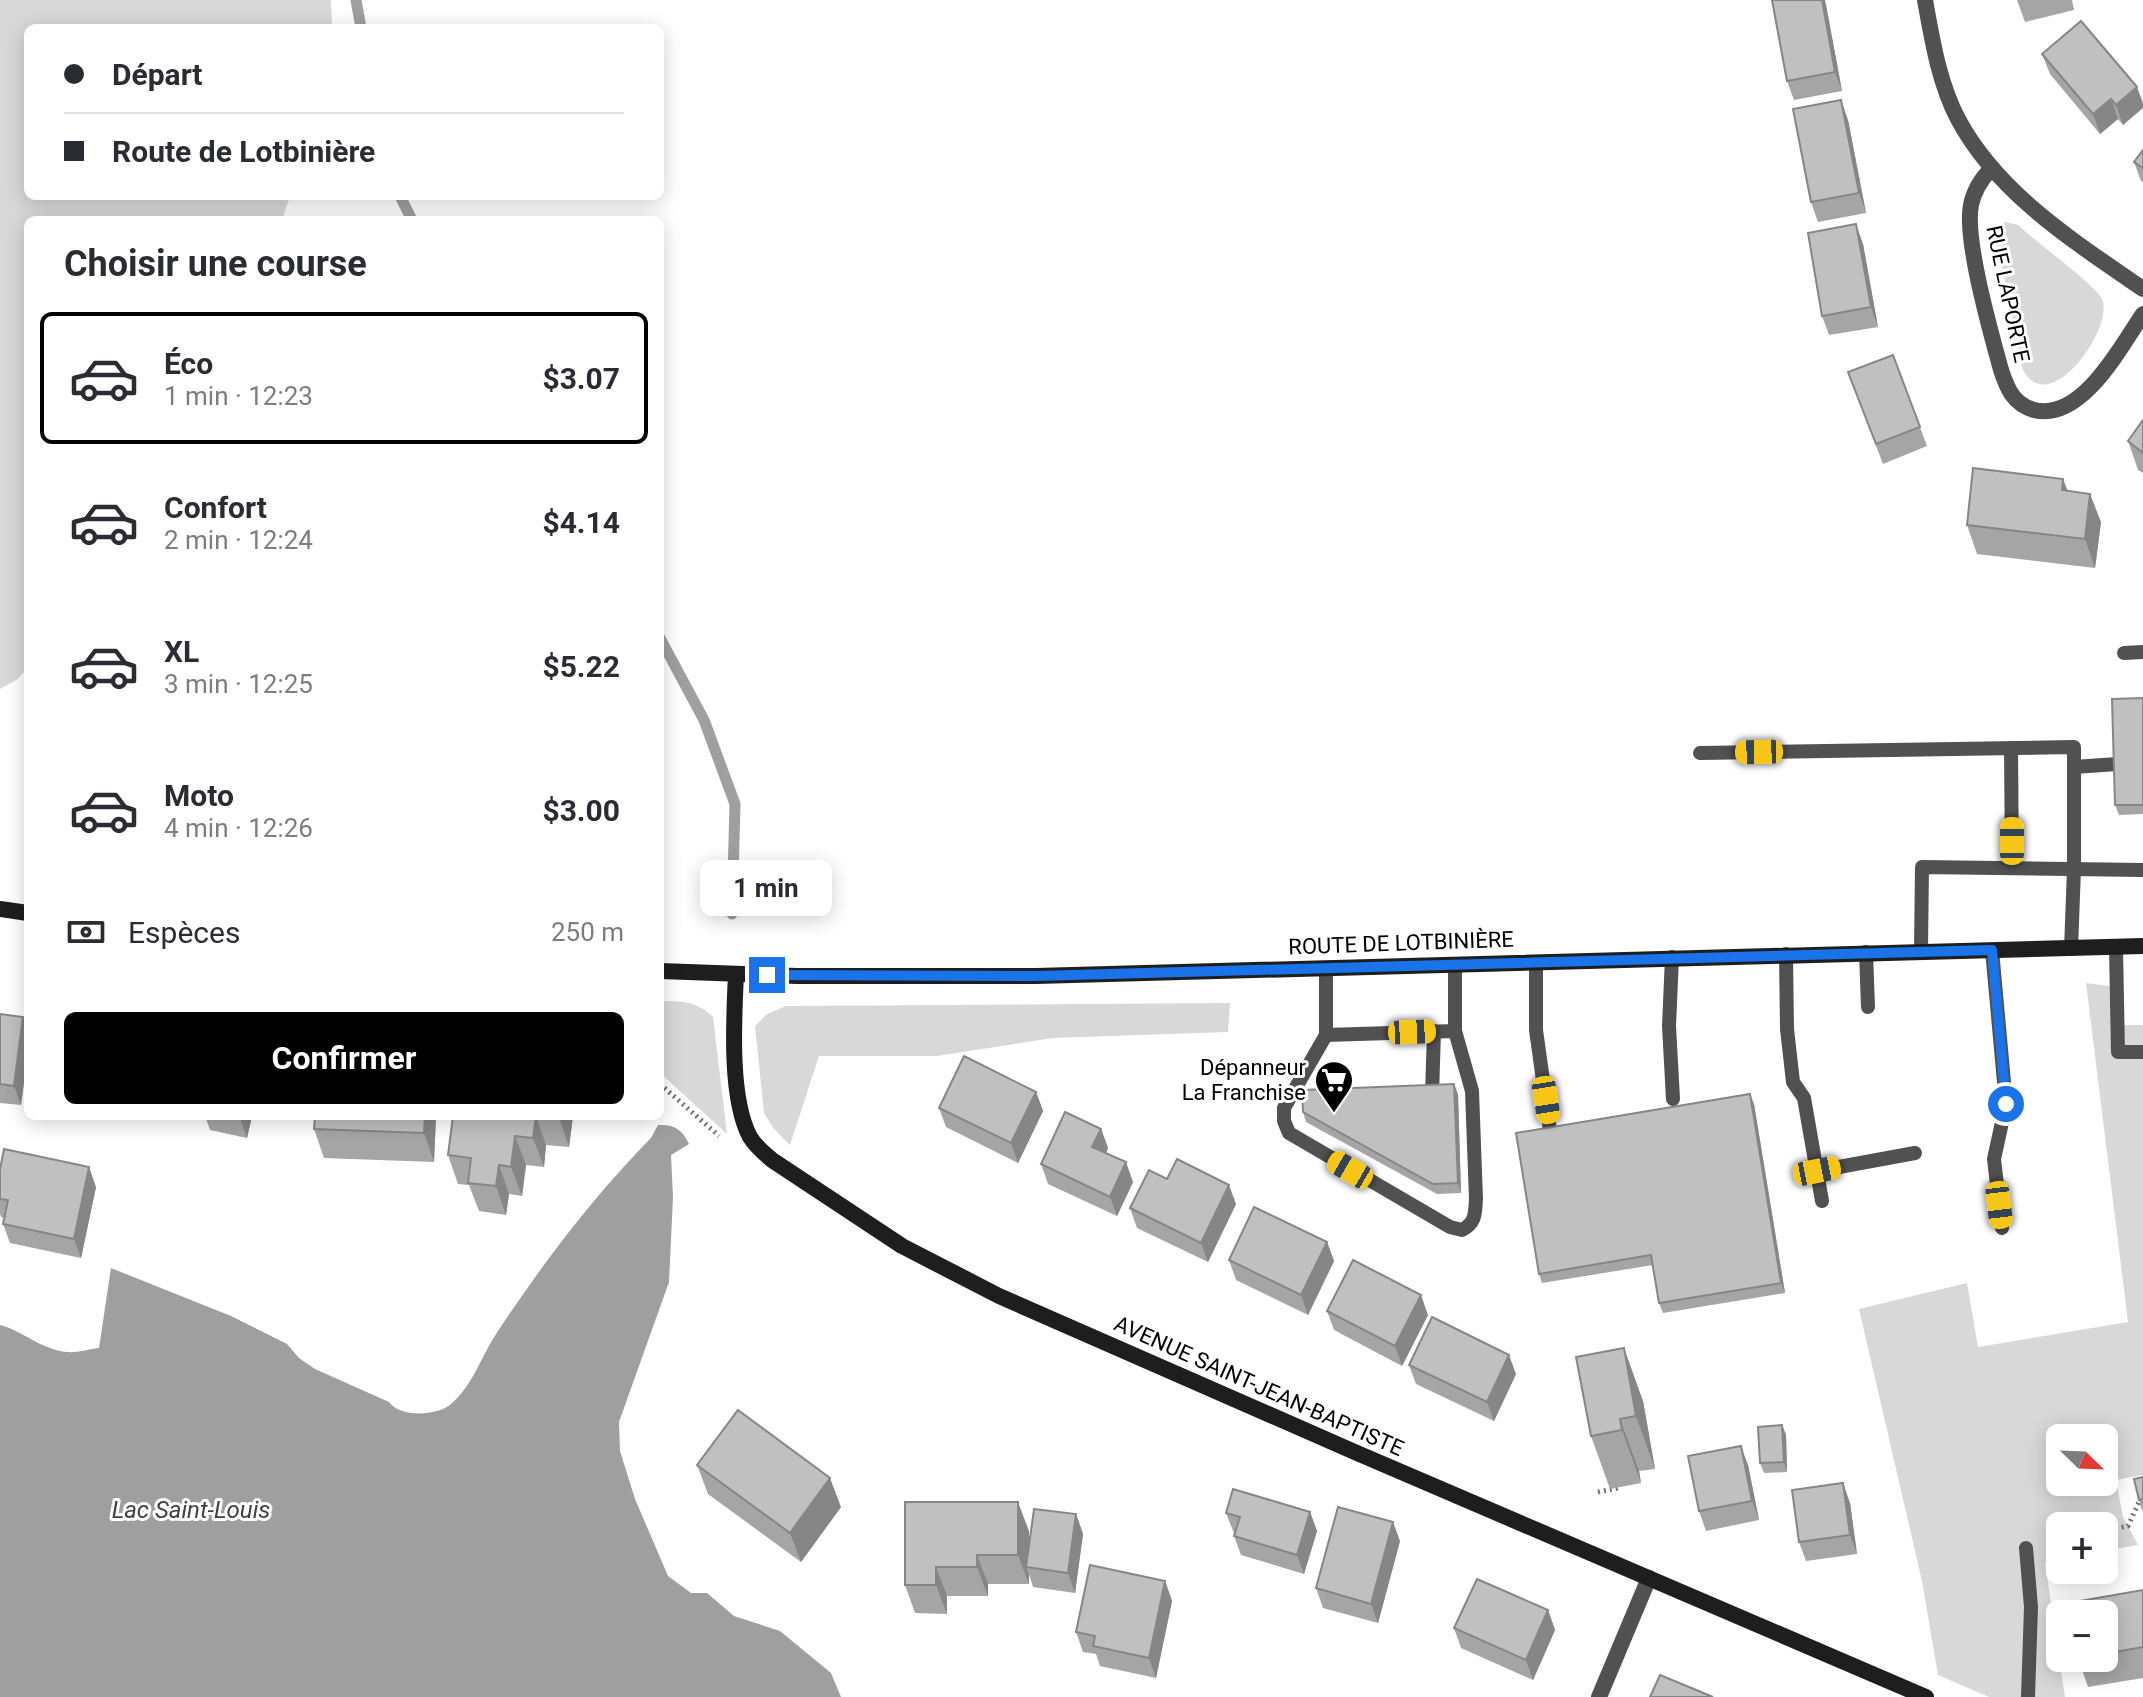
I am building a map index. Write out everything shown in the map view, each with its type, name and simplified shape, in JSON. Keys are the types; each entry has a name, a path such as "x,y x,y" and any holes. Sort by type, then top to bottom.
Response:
{"main road":[{"path":"0,909 24,912"},
{"name":"ROUTE DE LOTBINIÈRE","path":"664,971 1021,976 2143,946"},
{"name":"AVENUE SAINT-JEAN-BAPTISTE","path":"736,974 734,1021 737,1088 749,1135 756,1147 902,1246 999,1296 1923,1696"}],"street":[{"name":"RUE LAPORTE","path":"1925,0 1948,96 1958,119 1992,168 2039,213 2143,289"},
{"name":"RUE LAPORTE","path":"1992,168 1976,189 1970,208 1971,240 2001,370 2008,390 2017,402 2042,412 2065,407 2102,375 2143,314"},
{"path":"1599,1697 1649,1578"}],"lane":[{"path":"2124,653 2143,652"},
{"path":"1700,753 2074,747 2071,949"},
{"path":"2011,748 2012,868"},
{"path":"2074,767 2117,764"},
{"path":"1921,950 1922,867 2143,870"},
{"path":"2116,947 2118,1052 2143,1052"},
{"path":"1992,950 2006,1104 1994,1159 2002,1228"},
{"path":"1866,952 1868,1007"},
{"path":"1786,954 1787,1029 1793,1082 1804,1098 1822,1201"},
{"path":"1672,957 1669,1026 1673,1099"},
{"path":"1536,962 1536,1030 1551,1138"},
{"path":"1326,968 1326,1035 1284,1108 1284,1121 1289,1133 1450,1227 1462,1230 1471,1226 1475,1217 1472,1091 1455,1031 1455,965"},
{"path":"1432,1095 1434,1031"},
{"path":"1326,1035 1455,1031"},
{"path":"1817,1171 1915,1153"},
{"path":"2026,1548 2031,1622 2028,1697"}],"path":[{"path":"664,1088 723,1140"},
{"path":"1598,1492 1627,1486"},
{"path":"2118,1528 2128,1526 2140,1500"}],"shaded area":[{"path":"0,0 331,0 332,24 24,24 24,200 289,200 283,216 24,216 24,672 0,689"},
{"path":"2005,222 2018,225 2102,299 2103,313 2089,348 2061,378 2046,384 2033,381 2022,367 1996,235 1996,230"},
{"path":"2086,983 2117,987 2118,1025 2143,1025 2143,1475 2118,1480 2118,1424 2046,1424 2046,1496 2118,1496 2118,1491 2123,1517 2138,1545 2118,1549 2118,1512 2046,1512 2046,1584 2051,1600 2046,1600 2046,1672 2061,1672 2065,1697 1989,1697 1938,1675 1922,1581 1859,1309 1967,1283 1978,1347 2128,1322"},
{"path":"664,1001 695,1005 713,1017 727,1134 664,1077"},
{"path":"1230,1003 1228,1032 1053,1038 937,1056 819,1056 790,1145 764,1113 755,1026 767,1014 786,1006"}],"water":[{"name":"Lac Saint-Louis","path":"658,1125 677,1128 689,1144 671,1155 673,1197 669,1282 619,1422 620,1451 635,1499 668,1576 691,1593 707,1593 734,1616 780,1631 831,1673 841,1697 0,1697 0,1325 58,1351 99,1348 111,1268 231,1316 287,1344 299,1358 315,1369 389,1402 402,1411 419,1414 437,1411 451,1404 466,1388 498,1331 551,1256 609,1183 651,1138"}],"building":[{"path":"1772,0 1822,0 1835,72 1787,81"},
{"path":"2081,21 2137,87 2116,105 2111,99 2093,114 2042,54"},
{"path":"1841,100 1859,193 1811,202 1793,109"},
{"path":"2143,150 2143,168 2134,162"},
{"path":"1856,224 1871,307 1822,316 1808,233"},
{"path":"1893,355 1920,427 1876,444 1848,372"},
{"path":"2143,420 2143,453 2128,441"},
{"path":"1973,468 2063,479 2062,490 2090,494 2085,539 1967,525"},
{"path":"2143,698 2143,805 2115,805 2112,699"},
{"path":"0,1014 23,1017 14,1086 0,1084"},
{"path":"964,1056 1036,1092 1011,1143 939,1108"},
{"path":"1454,1084 1458,1183 1433,1184 1303,1112 1302,1090"},
{"path":"1750,1094 1781,1283 1659,1303 1651,1255 1539,1274 1516,1133"},
{"path":"1065,1112 1101,1129 1092,1147 1126,1162 1110,1197 1041,1164"},
{"path":"315,1120 425,1120 424,1133 314,1129"},
{"path":"452,1120 535,1120 533,1138 515,1136 511,1167 499,1165 496,1186 468,1183 471,1158 448,1155"},
{"path":"4,1149 89,1167 74,1239 3,1224 8,1200 0,1199"},
{"path":"1177,1159 1229,1185 1201,1243 1130,1208 1149,1170 1167,1179"},
{"path":"1254,1207 1327,1242 1301,1295 1229,1260"},
{"path":"1353,1260 1421,1295 1395,1346 1327,1311"},
{"path":"1432,1317 1509,1355 1487,1402 1409,1365"},
{"path":"1624,1348 1636,1416 1620,1419 1622,1430 1591,1436 1576,1357"},
{"path":"738,1410 830,1478 790,1533 697,1465"},
{"path":"1782,1425 1784,1462 1760,1463 1758,1427"},
{"path":"1741,1446 1752,1501 1699,1511 1688,1456"},
{"path":"2143,1477 2143,1499 2139,1500 2134,1479"},
{"path":"1843,1483 1850,1535 1799,1542 1792,1490"},
{"path":"1233,1489 1310,1512 1297,1555 1234,1536 1240,1517 1226,1513"},
{"path":"905,1502 1018,1502 1018,1555 977,1555 977,1567 936,1567 936,1585 905,1585"},
{"path":"1338,1507 1393,1522 1371,1604 1316,1588"},
{"path":"1034,1509 1076,1514 1068,1573 1026,1567"},
{"path":"1090,1565 1165,1581 1149,1658 1093,1646 1095,1636 1076,1632"},
{"path":"1477,1579 1548,1610 1526,1660 1454,1628"},
{"path":"2143,1590 2143,1647 2118,1651 2118,1600 2085,1600"},
{"path":"1660,1675 1713,1697 1650,1697"}],"waterway":[{"path":"356,0 360,24"},
{"path":"402,200 410,216"},
{"path":"664,645 704,720 735,804 732,914"}],"place":[{"name":"Dépanneur La Franchise","path":"1334,1114"}],"route":[{"path":"767,975 1036,976 1992,950 2006,1104"}]}
